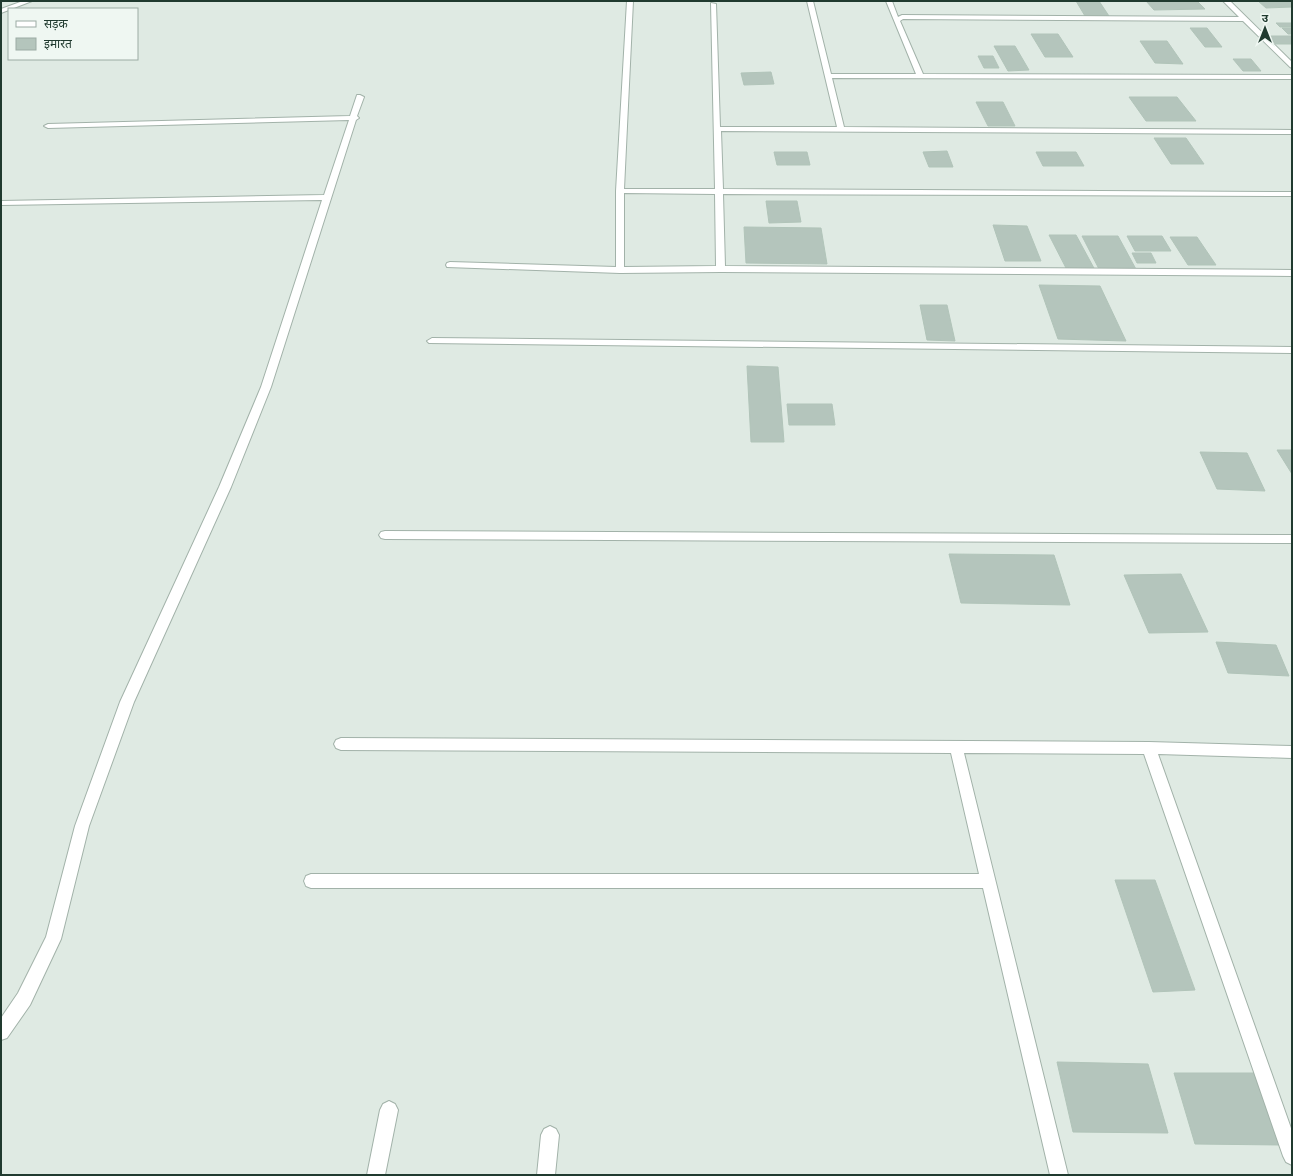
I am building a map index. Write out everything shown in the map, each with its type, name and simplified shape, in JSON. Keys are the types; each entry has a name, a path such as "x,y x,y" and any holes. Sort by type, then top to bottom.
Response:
{"street":[{"path":"9,8 29,1"},
{"path":"620,270 620,191 630,1"},
{"path":"810,1 841,129"},
{"path":"889,1 920,75"},
{"path":"1226,1 1292,66"},
{"path":"713,4 721,270"},
{"path":"896,20 902,17 1243,19"},
{"path":"828,76 920,75 1291,79"},
{"path":"1,1032 24,999 53,939 82,826 124,710 225,487 266,387 327,197 355,118 360,97"},
{"path":"48,126 355,118"},
{"path":"716,129 1292,132"},
{"path":"620,191 1292,194"},
{"path":"1,203 327,197"},
{"path":"450,265 620,270 1292,273"},
{"path":"432,341 1292,350"},
{"path":"385,535 1292,539"},
{"path":"341,744 1149,748 1292,752"},
{"path":"956,747 1059,1175"},
{"path":"1149,748 1292,1156"},
{"path":"311,881 989,881"},
{"path":"376,1175 389,1110"},
{"path":"546,1175 550,1135"}],"building":[{"path":"1076,1 1099,1 1109,16 1085,16"},
{"path":"1146,1 1197,1 1205,9 1154,10"},
{"path":"1258,1 1292,1 1292,7 1266,8"},
{"path":"1276,23 1292,23 1292,27 1280,27"},
{"path":"1190,28 1207,28 1222,47 1205,47"},
{"path":"1282,28 1292,28 1292,34 1288,34"},
{"path":"1031,34 1058,34 1073,57 1045,57"},
{"path":"1268,36 1292,36 1292,44 1276,44"},
{"path":"1140,41 1167,41 1183,64 1155,63"},
{"path":"994,46 1015,46 1029,70 1008,71"},
{"path":"978,56 993,56 999,68 984,68"},
{"path":"1233,59 1251,59 1261,71 1243,71"},
{"path":"771,72 774,84 744,85 741,73"},
{"path":"1129,97 1177,97 1196,121 1146,121"},
{"path":"976,102 1003,102 1015,126 988,126"},
{"path":"1154,138 1186,138 1204,164 1171,164"},
{"path":"947,151 953,167 929,167 923,152"},
{"path":"774,152 807,152 810,165 777,165"},
{"path":"1036,152 1076,152 1084,166 1043,166"},
{"path":"766,201 797,201 801,222 769,223"},
{"path":"993,225 1027,226 1041,261 1005,261"},
{"path":"744,227 821,228 827,264 746,263"},
{"path":"1049,235 1076,235 1095,270 1067,270"},
{"path":"1082,236 1118,236 1137,271 1100,271"},
{"path":"1127,236 1162,236 1171,251 1135,251"},
{"path":"1170,237 1197,237 1216,265 1188,265"},
{"path":"1132,253 1151,253 1156,263 1137,263"},
{"path":"1039,285 1100,286 1126,341 1058,339"},
{"path":"920,305 947,305 955,341 927,340"},
{"path":"747,366 778,367 784,442 751,442"},
{"path":"787,404 832,404 835,425 789,425"},
{"path":"1277,450 1292,450 1292,474"},
{"path":"1200,452 1247,453 1265,491 1217,489"},
{"path":"949,554 1054,555 1070,605 961,603"},
{"path":"1181,574 1208,632 1149,633 1124,575"},
{"path":"1216,642 1276,645 1289,676 1228,673"},
{"path":"1115,880 1155,880 1195,990 1153,992"},
{"path":"1057,1062 1148,1064 1168,1133 1073,1132"},
{"path":"1174,1073 1255,1073 1280,1145 1195,1144"}]}
